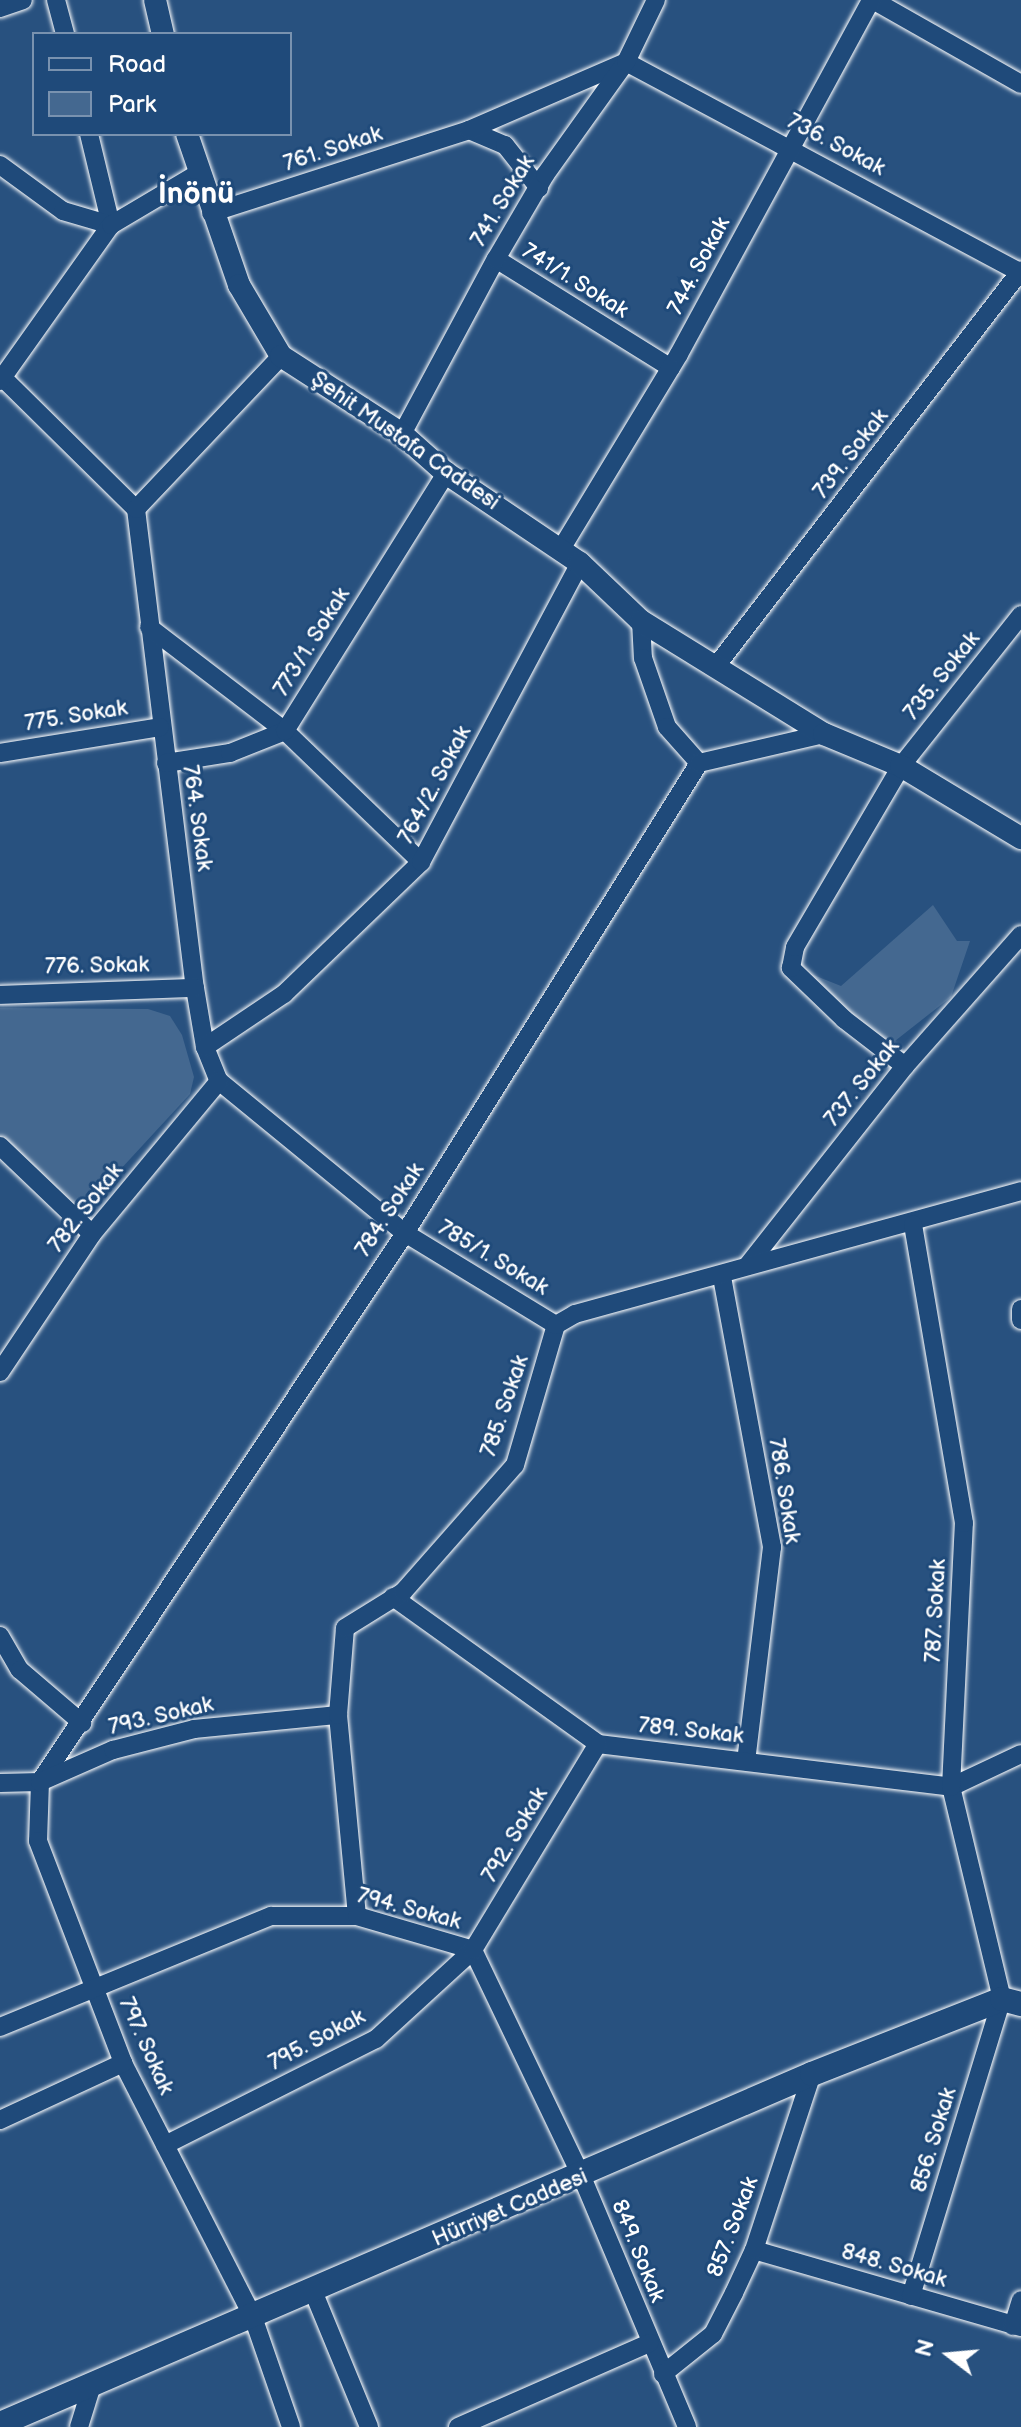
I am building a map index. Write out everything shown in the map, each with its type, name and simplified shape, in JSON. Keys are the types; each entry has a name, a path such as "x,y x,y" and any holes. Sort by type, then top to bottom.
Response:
{"main road":[{"name":"Hürriyet Caddesi","path":"0,2424 582,2177 812,2074 1012,2001"}],"street":[{"path":"0,8 23,0"},
{"path":"56,0 64,32"},
{"path":"155,0 163,32"},
{"name":"741. Sokak","path":"402,434 496,259 539,188 626,62 656,0"},
{"path":"872,0 1021,84"},
{"name":"744. Sokak","path":"561,549 671,368 872,0"},
{"name":"761. Sokak","path":"211,213 469,130 626,62"},
{"name":"736. Sokak","path":"626,62 791,147 1020,272"},
{"path":"469,130 505,145 539,188"},
{"path":"89,136 111,225"},
{"name":"Şehit Mustafa Caddesi","path":"188,136 197,174 239,285 281,356 402,434 446,473 561,549 641,621 717,665 824,734 901,766 1021,838"},
{"path":"0,165 63,211 111,225"},
{"path":"197,174 111,225 1,378 136,509 281,356"},
{"name":"741/1. Sokak","path":"496,259 671,368"},
{"name":"739. Sokak","path":"717,665 1020,272"},
{"name":"773/1. Sokak","path":"166,763 230,753 285,731 446,473"},
{"name":"764. Sokak","path":"136,509 160,727 205,1047 219,1081 405,1233"},
{"name":"764/2. Sokak","path":"205,1047 284,994 421,862 580,563"},
{"name":"735. Sokak","path":"905,1066 844,1019 791,968 797,941 901,766 1021,615"},
{"path":"641,621 643,658 667,727 699,763 824,734"},
{"path":"149,627 285,731 421,862"},
{"name":"775. Sokak","path":"0,753 160,727"},
{"name":"784. Sokak","path":"40,1782 405,1233 699,763"},
{"name":"737. Sokak","path":"747,1266 905,1066 1021,935"},
{"name":"776. Sokak","path":"0,995 195,988"},
{"name":"782. Sokak","path":"0,1372 6,1348 92,1234 219,1081"},
{"path":"0,1146 92,1234"},
{"path":"556,1325 575,1314 722,1277 747,1266 913,1224 1021,1191"},
{"name":"787. Sokak","path":"913,1224 964,1523 951,1787 1012,2001"},
{"name":"785/1. Sokak","path":"405,1233 556,1325"},
{"name":"786. Sokak","path":"722,1277 772,1547 746,1761"},
{"path":"1021,1309 1021,1320"},
{"name":"785. Sokak","path":"357,1916 338,1715 345,1628 393,1597 515,1465 556,1325"},
{"name":"789. Sokak","path":"393,1597 598,1744 951,1787"},
{"path":"0,1636 20,1670 82,1723"},
{"name":"793. Sokak","path":"0,1783 40,1782 113,1750 194,1729 338,1715"},
{"name":"792. Sokak","path":"473,1950 598,1744"},
{"path":"951,1787 1021,1754"},
{"name":"797. Sokak","path":"40,1782 38,1841 123,2063 253,2317 291,2427"},
{"name":"794. Sokak","path":"0,2027 271,1916 357,1916 473,1950 582,2177"},
{"name":"795. Sokak","path":"165,2145 376,2039 473,1950"},
{"name":"856. Sokak","path":"911,2296 1012,2001"},
{"path":"0,2120 123,2063"},
{"name":"857. Sokak","path":"663,2374 713,2334 754,2250 812,2074"},
{"name":"849. Sokak","path":"582,2177 649,2343 687,2427"},
{"name":"848. Sokak","path":"754,2250 1017,2327"},
{"path":"313,2291 369,2427"},
{"path":"1017,2327 1021,2300"},
{"path":"458,2427 649,2343"},
{"path":"79,2427 92,2385"}],"green space":[{"path":"933,905 957,941 970,941 951,997 886,1048 796,968 841,986"},
{"path":"0,1008 148,1009 170,1016 182,1035 194,1077 190,1094 83,1210 76,1210 0,1136"}],"district":[{"name":"İnönü","path":"196,194"}]}
